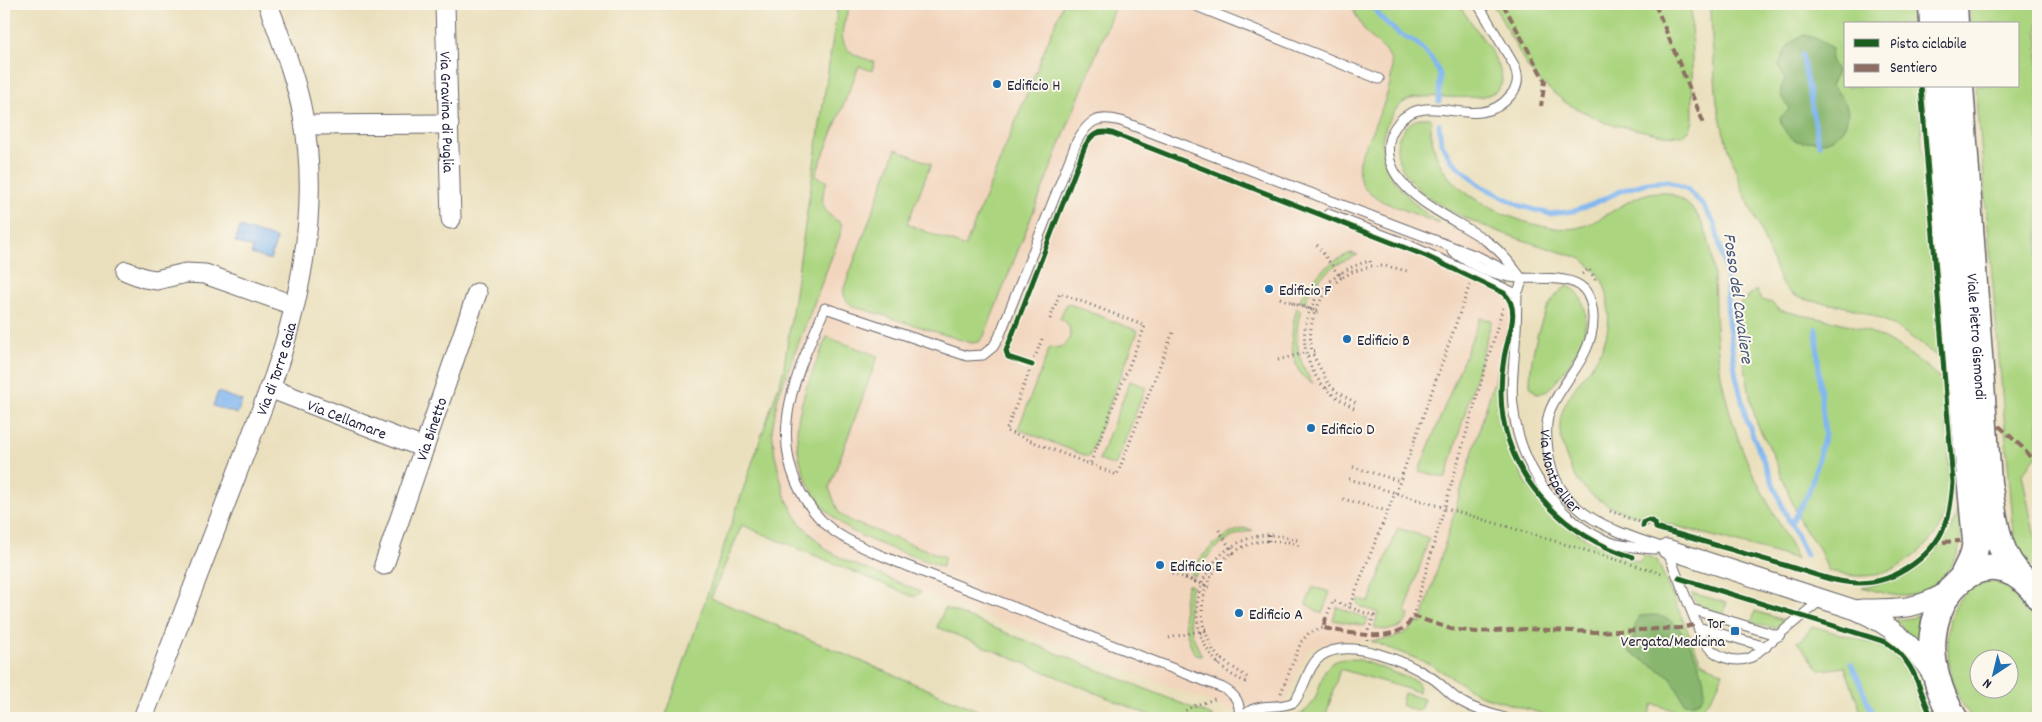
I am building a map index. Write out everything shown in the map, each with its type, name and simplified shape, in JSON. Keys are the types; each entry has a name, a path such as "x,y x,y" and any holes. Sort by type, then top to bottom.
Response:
{"street":[{"name":"Via di Torre Gaia","path":"143,718 281,354 306,246 308,217 305,125 297,92 268,4"},
{"name":"Via Gravina di Puglia","path":"445,4 451,219"},
{"path":"1932,4 1933,22"},
{"path":"1954,4 1955,22"},
{"name":"Viale Pietro Gismondi","path":"1938,88 1952,280 1976,541 1971,560 1939,612 1932,635 1933,655 1940,688 1954,718"},
{"name":"Viale Pietro Gismondi","path":"1960,88 1988,483 2001,547 2008,563 2031,587"},
{"path":"305,125 449,124"},
{"path":"126,271 156,280 186,273 205,274 293,305"},
{"name":"Via Binetto","path":"384,565 477,293"},
{"name":"Via Cellamare","path":"269,388 424,448"},
{"name":"Via Montpellier","path":"1667,549 1856,610 1878,620 1905,639 1920,656 1940,688"},
{"path":"1957,584 1974,570 1990,567 2002,568 2031,587"},
{"name":"Via Montpellier","path":"1856,610 1911,608 1926,603 1957,584"}],"lane":[{"path":"1191,4 1379,79"},
{"path":"1478,4 1514,64 1518,74 1515,90 1502,104 1483,112 1460,113 1425,108 1412,110 1401,120 1392,133 1389,144 1390,156 1396,173 1409,189 1435,211 1494,246 1523,279"},
{"path":"1240,718 1240,707 1235,696 1230,692 1207,681 879,554 836,532 814,512 804,498 790,468 786,452 785,429 788,409 798,373 825,308 967,356 983,355 999,337 1078,141 1093,120 1106,117 1121,121 1442,244 1476,266 1497,274 1523,279 1554,278 1571,282"},
{"path":"1332,203 1327,215 1474,273 1513,292"},
{"name":"Via Montpellier","path":"1523,279 1513,292 1512,394 1522,444 1538,478 1568,516 1594,535 1624,546 1667,549"},
{"name":"Via Montpellier","path":"1571,282 1583,288 1588,296 1593,312 1593,330 1584,357 1555,401 1548,417 1547,444 1551,469 1564,494 1581,511 1623,534 1667,549"},
{"path":"1667,549 1707,646 1718,654 1733,660 1747,659 1766,647 1823,599"},
{"path":"1691,609 1779,636"},
{"path":"1698,628 1766,647"},
{"path":"1240,718 1256,707 1288,705 1294,702 1319,658 1330,651 1347,648 1358,648 1419,670 1435,680 1462,702 1505,718"}],"path":[{"path":"1317,245 1343,277 1363,268 1368,267 1369,270"},
{"path":"1354,408 1334,396 1318,378 1308,354 1305,333 1310,310 1322,288 1339,273 1350,267 1370,261 1371,266 1386,266 1407,271"},
{"path":"1571,282 1589,269 1599,288"},
{"path":"1349,607 1400,481 1474,273"},
{"path":"1315,351 1312,351 1310,333 1319,301 1342,278 1343,280"},
{"path":"1413,616 1513,292"},
{"path":"1050,319 1060,293 1145,326 1090,464"},
{"path":"1280,298 1317,312"},
{"path":"1292,303 1317,312"},
{"path":"1042,339 1006,431 1117,475 1173,332"},
{"path":"1278,360 1308,354 1313,355 1322,375 1328,383 1330,382"},
{"path":"1025,362 1032,365"},
{"path":"1326,388 1330,384 1337,392 1356,403"},
{"path":"1353,467 1400,481"},
{"path":"1349,479 1679,578"},
{"path":"1343,499 1387,511"},
{"path":"1605,509 1656,528"},
{"path":"1219,530 1234,552 1254,543 1265,540 1267,540 1267,543"},
{"path":"1268,535 1268,541 1289,542 1299,546"},
{"path":"1246,682 1218,664 1209,652 1199,632 1197,602 1206,573 1214,563 1241,542 1268,535 1301,541"},
{"path":"1206,629 1204,630 1202,598 1208,586 1210,576 1224,558 1233,552 1234,555"},
{"path":"1172,573 1208,586"},
{"path":"1185,578 1208,586"},
{"path":"1326,618 1333,601 1374,616 1367,634"},
{"path":"1276,706 1301,642 1309,633 1323,628"},
{"path":"1169,638 1205,631 1213,650 1220,659 1222,657"},
{"path":"1218,664 1222,660 1247,677"},
{"path":"1179,718 1180,715 1190,708 1217,699 1230,692"}],"shaded area":[{"path":"851,4 1350,4 1366,31 1389,57 1392,68 1387,94 1359,161 1358,170 1364,188 1376,199 1439,224 1508,256 1499,292 1507,295 1511,310 1511,326 1421,624 1399,636 1382,640 1338,641 1309,648 1288,694 1283,713 1263,713 1252,718 921,592 847,561 827,550 799,522 785,496 775,456 772,430 778,397 842,230 841,223 827,215 815,176 860,66 872,71 874,63 852,53 845,45 843,24"}],"green space":[{"path":"838,4 851,4 842,35 846,47 856,55 874,62 872,71 859,66 815,176 827,181 823,195 824,206 829,215 841,223 842,230 778,397 772,430 775,456 785,496 799,522 827,550 847,561 921,592 914,597 742,525 711,598 996,718 665,718 783,373"},
{"path":"1063,4 1116,4 984,336 979,342 971,343 853,306 848,302 844,294 844,288 896,149 931,164 907,224 965,247"},
{"path":"1350,4 1458,4 1494,56 1499,68 1502,78 1501,85 1495,92 1485,96 1473,97 1418,97 1408,100 1399,106 1388,122 1383,138 1383,153 1387,167 1404,193 1439,224 1377,198 1370,194 1361,181 1359,161 1382,108 1391,79 1392,66 1389,56 1365,31"},
{"path":"1493,4 1691,4 1693,121 1690,130 1681,136 1663,135 1606,123 1566,103 1539,81 1528,68"},
{"path":"1711,4 1912,4 1913,22 1844,22 1844,88 1918,88 1939,358 1908,335 1883,320 1851,308 1806,300 1792,294 1781,283 1741,187 1724,134 1717,103"},
{"path":"1969,4 2038,4 2038,454 2022,474 2034,533 2038,540 2038,571 2024,559 2015,546 1976,88 2020,88 2020,22 1970,22"},
{"path":"1804,35 1815,38 1832,48 1831,60 1837,71 1831,86 1843,99 1847,108 1848,114 1845,125 1838,135 1828,141 1798,141 1790,137 1780,118 1790,108 1781,95 1781,88 1785,80 1779,66 1787,47 1794,40"},
{"path":"1420,118 1431,118 1431,132 1435,153 1441,166 1455,184 1486,205 1524,221 1560,229 1576,228 1602,218 1640,196 1653,193 1666,193 1679,198 1691,208 1700,220 1710,249 1713,265 1719,361 1733,423 1754,475 1797,559 1624,512 1598,499 1578,481 1567,459 1561,439 1560,423 1562,411 1567,401 1595,361 1605,340 1609,313 1606,289 1597,272 1582,259 1473,221 1445,207 1421,191 1404,172 1397,150 1398,139 1403,130"},
{"path":"1351,253 1358,255 1326,272 1309,293 1305,302 1300,300 1314,278 1335,261"},
{"path":"1567,286 1577,292 1583,302 1586,313 1585,329 1579,346 1567,368 1552,386 1544,392 1537,394 1530,386 1530,374 1538,331 1550,304"},
{"path":"1756,290 1762,300 1772,303 1779,310 1854,326 1877,335 1913,357 1942,381 1949,454 1946,511 1941,525 1925,546 1895,568 1876,575 1867,576 1847,575 1828,570 1819,548 1802,526 1771,450 1757,424 1751,402 1742,350 1738,306"},
{"path":"1067,303 1138,331 1089,457 1018,429 1050,347 1057,348 1063,346 1069,338 1069,327 1060,318"},
{"path":"1297,308 1301,310 1297,329 1298,348 1303,366 1313,383 1305,378 1295,361 1292,339"},
{"path":"1480,318 1492,320 1446,478 1419,471"},
{"path":"827,337 878,356 829,488 839,513 852,522 945,557 942,567 884,546 850,530 825,508 807,480 801,465 798,449 799,415 807,385"},
{"path":"1502,355 1498,401 1500,413 1504,431 1518,468 1530,487 1543,505 1559,520 1596,544 1639,562 1644,555 1657,560 1701,662 1723,673 1711,698 1697,710 1679,711 1653,704 1647,718 1557,718 1479,695 1430,664 1371,641 1402,635 1416,622 1421,623"},
{"path":"1130,381 1146,387 1115,466 1099,460"},
{"path":"1958,510 1961,531 1960,544 1952,564 1939,581 1921,592 1900,596 1885,594 1862,587 1894,579 1922,563 1934,553 1944,540"},
{"path":"1243,528 1253,530 1243,532 1218,546 1205,560 1195,576 1190,575 1200,559 1212,546 1226,536"},
{"path":"1398,528 1429,538 1405,613 1409,615 1407,620 1395,629 1374,628 1378,613 1357,603 1358,599 1369,602"},
{"path":"1994,581 2016,590 2028,602 2036,616 2039,634 2038,692 2035,705 2026,718 1973,718 1963,706 1956,690 1948,654 1948,635 1952,617 1959,601 1969,589 1981,583"},
{"path":"1188,584 1192,586 1188,604 1191,631 1202,656 1194,653 1184,619 1184,601"},
{"path":"1313,587 1330,592 1322,614 1306,604"},
{"path":"1692,593 1727,603 1723,614 1700,605 1693,598"},
{"path":"1337,607 1368,619 1365,626 1333,620"},
{"path":"945,608 1214,718 1156,718 937,627"},
{"path":"1755,611 1789,622 1784,625 1771,627 1752,622"},
{"path":"1926,612 1920,647 1895,620 1912,618"},
{"path":"1654,615 1670,620 1678,627 1697,658 1704,685 1703,696 1697,702 1684,703 1671,677 1628,649 1634,638 1636,623 1640,616"},
{"path":"1812,626 1875,644 1895,655 1911,678 1925,718 1863,718 1845,667 1820,670 1797,642 1804,637"},
{"path":"1341,660 1360,660 1416,681 1419,685 1418,692 1340,669 1325,718 1268,718 1290,717 1299,715 1307,710 1316,696 1327,668 1332,663"},
{"path":"1404,693 1424,699 1420,710 1416,711 1401,705"}],"water":[{"path":"240,227 277,239 270,260 251,254 253,248 235,242"},
{"path":"218,392 242,401 237,414 213,406"}],"waterway":[{"name":"Fosso del Cavaliere","path":"1372,4 1380,17 1399,34 1417,43 1431,58 1440,74 1439,101"},
{"path":"1802,55 1819,145"},
{"name":"Fosso del Cavaliere","path":"1439,124 1441,142 1450,159 1481,186 1521,206 1550,214 1574,211 1623,190 1647,183 1668,181 1687,189 1703,205 1715,225 1726,273 1728,320 1736,376 1747,421 1784,510 1806,555"},
{"path":"1791,523 1809,492 1825,434 1816,328"},
{"name":"Fosso del Cavaliere","path":"1851,664 1874,718"}],"marked path":[{"path":"1503,4 1545,81 1541,106"},
{"path":"1655,4 1704,124"},
{"path":"1999,426 2031,458"},
{"path":"1943,542 1960,541"},
{"path":"1326,618 1323,628 1373,635 1397,632 1407,626 1413,616 1451,629 1476,632 1526,629 1595,632 1682,628 1697,624"}],"cycle path":[{"path":"1643,526 1644,522 1649,520 1655,523 1656,528 1821,577 1850,583 1873,582 1901,572 1914,564 1935,543 1948,517 1953,483 1921,88"},
{"path":"1032,365 1008,357 1006,351 1085,146 1090,138 1096,134 1103,132 1112,133 1426,256 1504,293 1512,307 1513,316 1504,358 1501,392 1504,421 1511,448 1524,473 1540,496 1559,516 1582,533 1606,547 1633,557"},
{"path":"1679,578 1886,642 1904,658 1910,667 1932,718"}],"place":[{"name":"Edificio H","path":"997,84"},
{"name":"Edificio F","path":"1269,289"},
{"name":"Edificio B","path":"1347,339"},
{"name":"Edificio D","path":"1311,428"},
{"name":"Edificio E","path":"1160,565"},
{"name":"Edificio A","path":"1239,613"},
{"name":"Tor Vergata/Medicina","path":"1735,631"}]}
